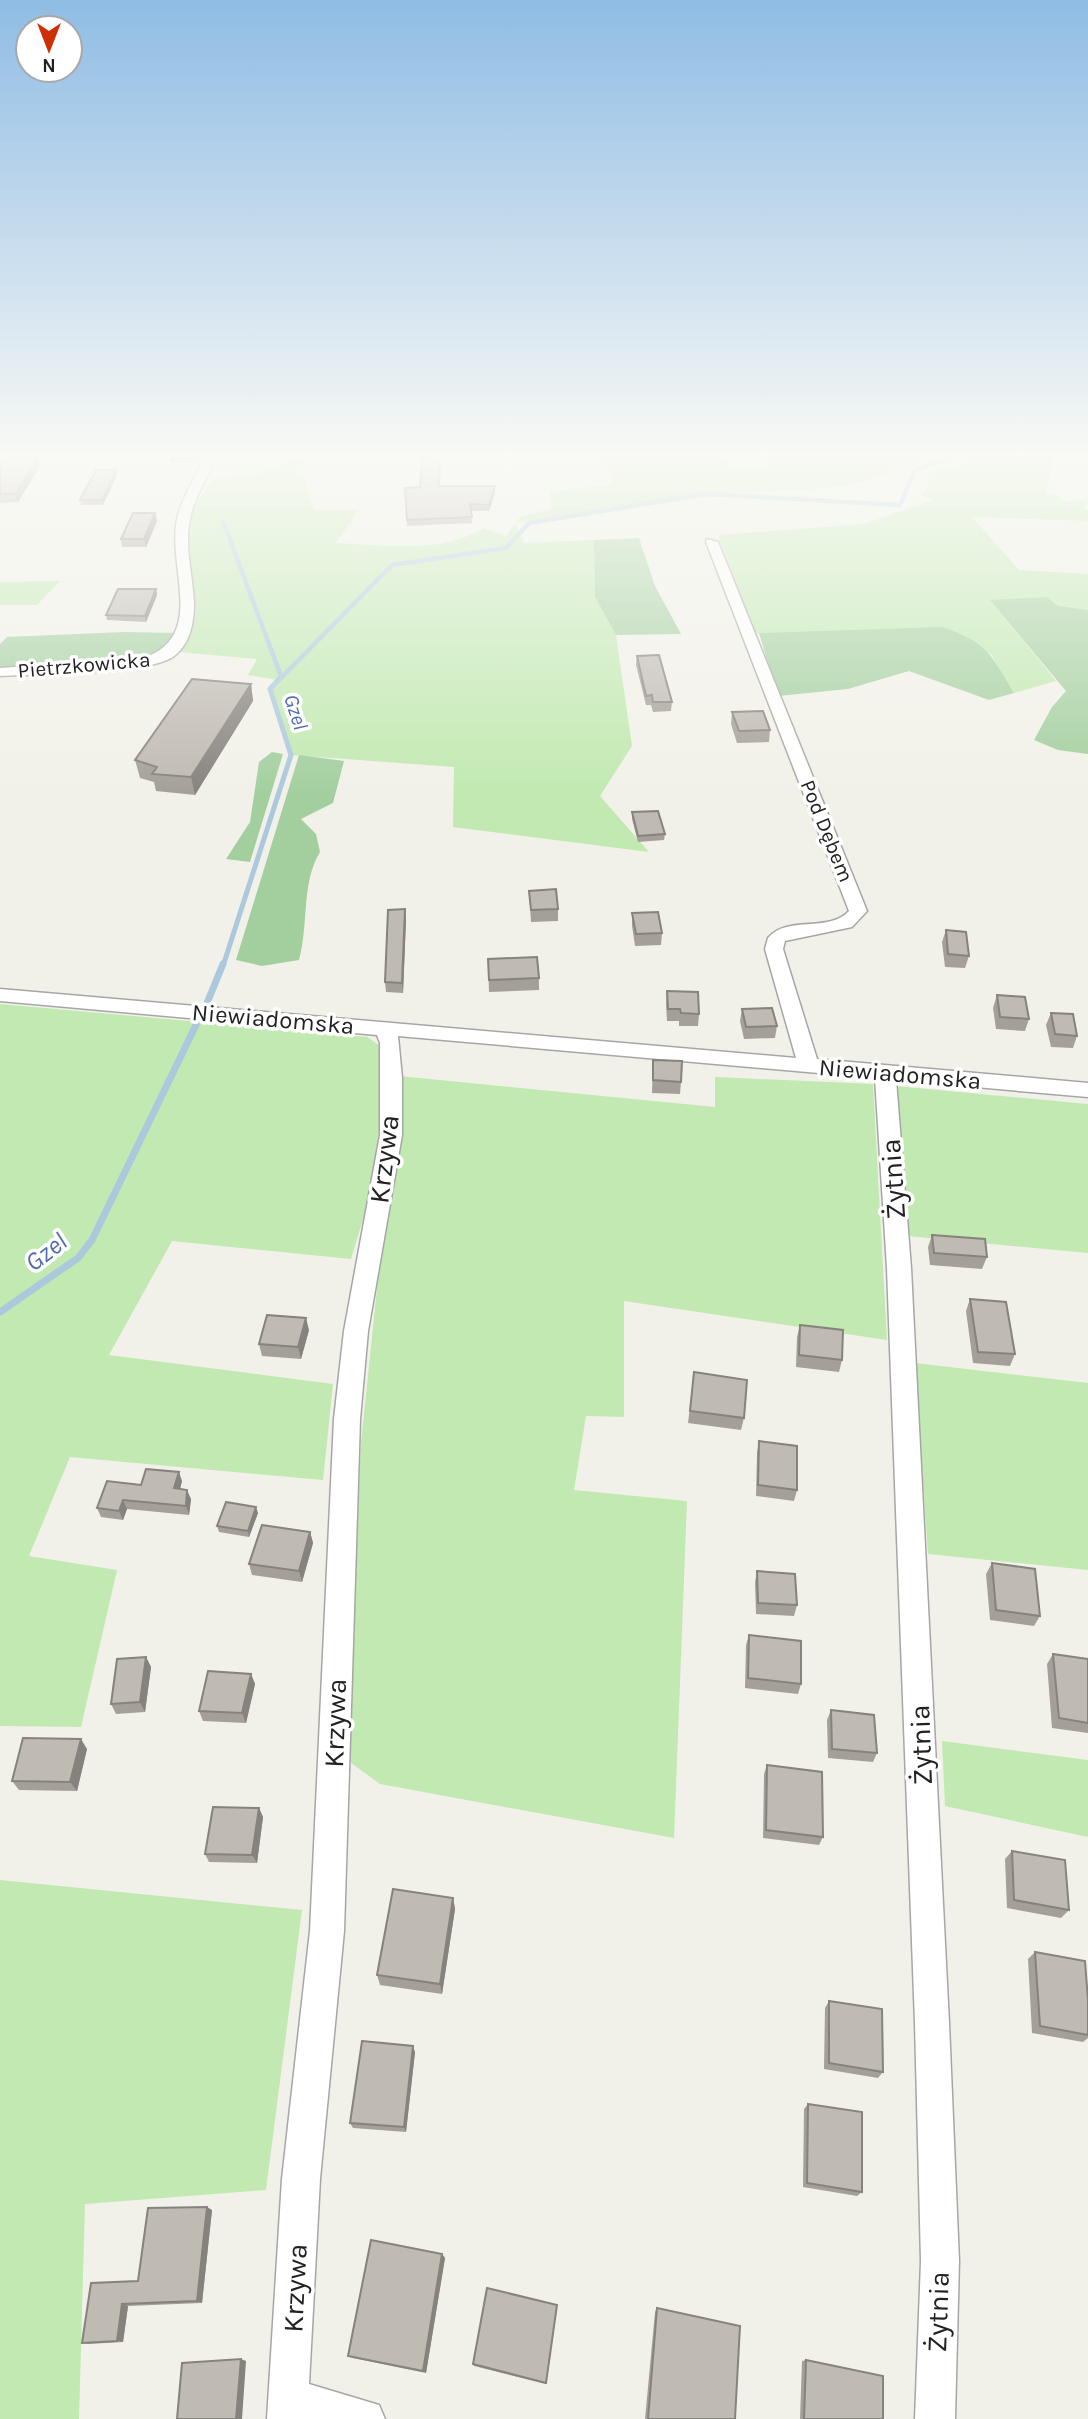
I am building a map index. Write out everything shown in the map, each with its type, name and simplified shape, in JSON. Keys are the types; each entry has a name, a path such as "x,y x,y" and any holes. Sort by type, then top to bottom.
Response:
{"street":[{"name":"Pietrzkowicka","path":"0,672 158,660 175,648 189,610 183,570"},
{"name":"Pod Dębem","path":"723,570 858,911 856,919 846,926 808,928 788,932 777,938 774,950 808,1066"},
{"name":"Niewiadomska","path":"0,995 1088,1090"},
{"name":"Krzywa","path":"288,2409 301,2179 327,1931 347,1419 356,1331 391,1135 392,1078 386,1030"},
{"name":"Żytnia","path":"885,1072 901,1295 933,2049 940,2261 934,2419"},
{"path":"288,2409 365,2419"}],"green space":[{"path":"190,570 595,570 595,597 616,635 632,746 600,796 649,852 453,827 454,767 291,755 270,689 278,680 248,675 257,659 179,652 189,636 194,620"},
{"path":"595,570 650,570 655,586 681,634 616,635 595,597"},
{"path":"731,570 1019,570 1088,574 1088,610 991,601 1056,681 1014,693 991,654 934,628 755,634"},
{"path":"60,581 37,605 0,605 0,582"},
{"path":"1047,597 1058,606 1088,610 1088,754 1058,750 1034,740 1052,707 1066,691 990,600"},
{"path":"942,627 969,638 986,651 1014,693 989,700 909,671 848,689 778,696 759,633"},
{"path":"124,632 175,633 171,644 143,659 0,669 0,644 7,637"},
{"path":"272,752 283,754 250,862 226,859 250,822 259,762"},
{"path":"299,755 344,761 333,803 301,819 316,834 320,852 310,877 299,960 262,966 236,960"},
{"path":"0,1004 367,1037 379,1045 380,1122 370,1196 351,1259 172,1241 109,1355 333,1384 323,1480 70,1457 29,1556 117,1570 81,1727 0,1726"},
{"path":"399,1076 715,1107 715,1077 873,1084 887,1340 624,1301 624,1417 586,1416 574,1490 687,1501 674,1838 380,1784 347,1760 361,1443"},
{"path":"885,1085 1088,1104 1088,1253 908,1236"},
{"path":"915,1363 1088,1383 1088,1570 928,1554"},
{"path":"942,1741 1088,1760 1088,1837 945,1806"},
{"path":"0,1880 302,1910 266,2190 85,2204 79,2419 0,2419"}],"building":[{"path":"118,589 156,589 145,616 106,615"},
{"path":"659,655 672,702 653,702 652,695 646,696 637,656"},
{"path":"192,679 251,684 191,777 152,774 157,767 135,760"},
{"path":"763,711 770,730 739,731 732,712"},
{"path":"658,811 665,834 638,836 632,812"},
{"path":"556,889 558,909 531,910 529,891"},
{"path":"405,909 402,983 385,982 388,910"},
{"path":"658,912 662,933 636,934 632,913"},
{"path":"946,930 966,932 969,956 948,954"},
{"path":"537,957 539,978 489,980 488,959"},
{"path":"667,991 698,992 699,1014 668,1009"},
{"path":"997,995 1025,997 1029,1019 1000,1017"},
{"path":"772,1008 777,1026 746,1027 742,1009"},
{"path":"1051,1013 1073,1014 1077,1036 1055,1034"},
{"path":"653,1060 682,1061 681,1082 653,1080"},
{"path":"932,1235 985,1239 987,1257 934,1253"},
{"path":"970,1299 1006,1302 1015,1354 978,1352"},
{"path":"267,1315 306,1318 298,1347 259,1344"},
{"path":"800,1325 843,1330 842,1360 799,1355"},
{"path":"694,1372 747,1380 744,1418 690,1411"},
{"path":"759,1441 797,1446 797,1490 758,1485"},
{"path":"146,1469 179,1472 174,1488 187,1490 186,1506 123,1500 119,1511 97,1508 107,1481 141,1485"},
{"path":"226,1502 256,1507 248,1531 217,1526"},
{"path":"262,1525 310,1532 299,1571 249,1564"},
{"path":"992,1563 1035,1569 1040,1616 996,1610"},
{"path":"757,1571 795,1574 797,1605 758,1603"},
{"path":"749,1635 801,1641 801,1684 748,1678"},
{"path":"1053,1654 1088,1659 1088,1723 1059,1718"},
{"path":"146,1657 140,1702 111,1704 117,1659"},
{"path":"208,1671 251,1674 242,1713 199,1711"},
{"path":"831,1710 874,1715 877,1753 832,1749"},
{"path":"23,1738 81,1739 70,1782 12,1781"},
{"path":"767,1765 822,1772 823,1837 766,1830"},
{"path":"213,1807 259,1808 252,1855 205,1854"},
{"path":"1012,1851 1065,1860 1069,1910 1014,1900"},
{"path":"393,1889 453,1898 440,1984 377,1975"},
{"path":"1035,1952 1085,1961 1088,2035 1040,2026"},
{"path":"829,2001 882,2009 883,2072 829,2063"},
{"path":"362,2041 413,2046 404,2127 350,2123"},
{"path":"808,2104 862,2112 862,2192 807,2183"},
{"path":"207,2207 197,2301 122,2304 117,2341 82,2343 91,2283 138,2281 148,2208"},
{"path":"371,2240 442,2254 423,2371 348,2356"},
{"path":"487,2288 557,2305 546,2383 473,2364"},
{"path":"657,2308 740,2326 735,2419 648,2419"},
{"path":"241,2359 236,2419 177,2419 182,2363"},
{"path":"806,2360 883,2376 883,2419 804,2419"}],"waterway":[{"path":"241,570 281,676"},
{"name":"Gzel","path":"279,680 387,570"},
{"name":"Gzel","path":"223,966 291,755 270,689 280,678"},
{"name":"Gzel","path":"207,1003 223,964"},
{"name":"Gzel","path":"0,1312 78,1258 92,1240 196,1025"}]}
